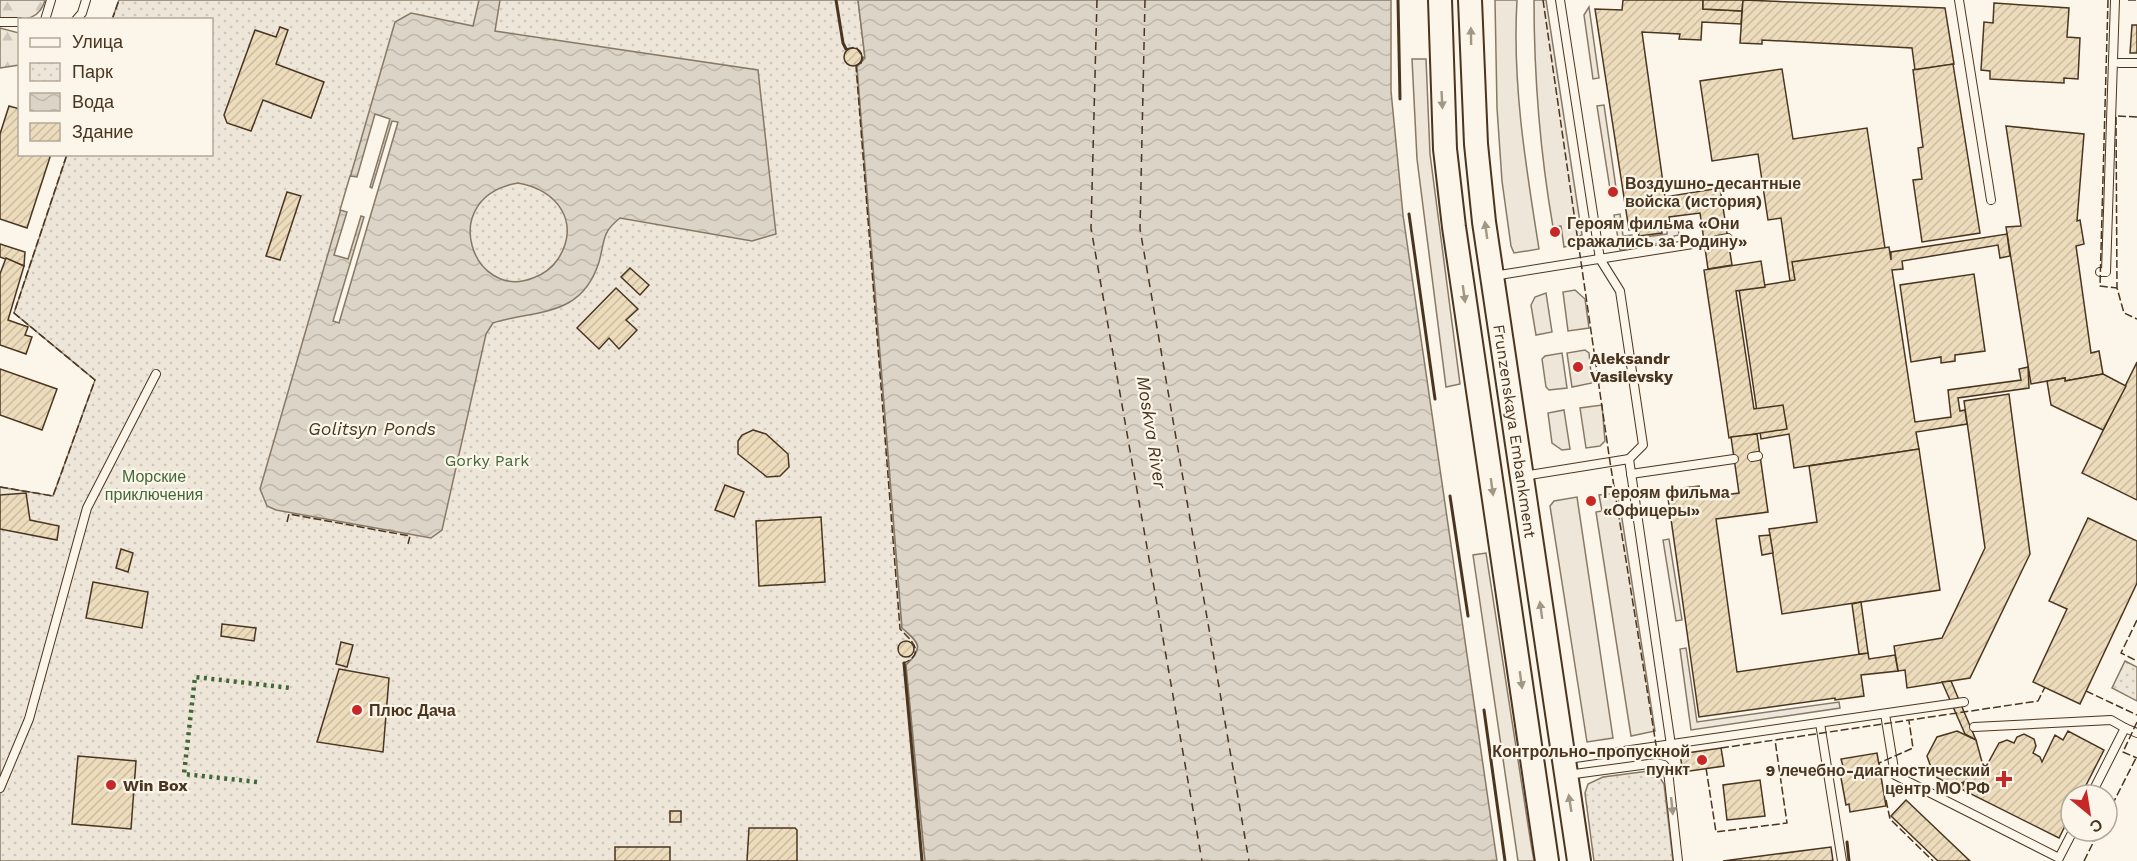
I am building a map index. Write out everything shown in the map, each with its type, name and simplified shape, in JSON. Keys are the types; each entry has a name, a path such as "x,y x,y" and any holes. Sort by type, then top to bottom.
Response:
{"main road":[{"name":"Frunzenskaya Embankment","path":"1440,0 1445,149 1454,227 1547,861"},
{"name":"Frunzenskaya Embankment","path":"1470,0 1476,144 1492,276 1579,861"}],"lane":[{"path":"46,18 51,0"},
{"path":"78,18 86,0"},
{"path":"1521,477 1629,459 1640,451 1643,445 1620,291 1600,259 1560,0"},
{"path":"1959,0 1991,200"},
{"path":"2100,272 2106,272 2115,0"},
{"path":"0,22 18,22"},
{"path":"2119,63 2137,63"},
{"path":"1717,240 1728,238"},
{"path":"1492,276 1705,242"},
{"path":"0,788 29,719 87,508 156,374"},
{"path":"1629,459 1671,745"},
{"path":"1631,474 1734,459"},
{"path":"1565,767 1671,745 1964,702"},
{"path":"1885,714 1895,776 2058,860 2067,843"},
{"path":"1974,727 2111,720 2137,733"},
{"path":"1820,723 1842,861"},
{"path":"2097,783 2126,728"},
{"path":"1565,767 1656,763 1664,765 1668,771 1678,861"}],"green space":[{"path":"0,0 45,0 38,13 33,16 0,20"},
{"name":"Gorky Park","path":"119,0 858,0 865,58 857,68 902,628 918,646 912,659 906,665 925,861 0,861 0,487 53,496 95,380 14,313 67,156 213,156 213,18 112,18"},
{"path":"1495,0 1517,0 1518,94 1539,249 1514,253 1511,246 1502,181 1497,108"},
{"path":"1534,0 1546,0 1582,235 1579,236 1580,243 1564,247 1561,226 1553,227 1541,142 1535,57"},
{"path":"1589,7 1599,78 1593,79 1584,15"},
{"path":"0,28 18,33 18,65 0,68"},
{"path":"1412,59 1426,59 1430,154 1460,384 1446,387 1417,159"},
{"path":"1604,105 1616,188 1610,189 1597,106"},
{"path":"1620,214 1623,236 1632,235 1633,243 1645,241 1644,237 1667,234 1667,229 1678,228 1679,235 1674,236 1674,241 1620,250 1614,215"},
{"path":"1575,290 1585,299 1589,328 1568,331 1563,292"},
{"path":"1546,293 1552,332 1536,335 1531,305 1535,297"},
{"path":"1585,350 1589,353 1592,383 1572,387 1567,353"},
{"path":"1562,353 1567,388 1549,390 1546,387 1542,359 1545,356"},
{"path":"1602,405 1605,441 1600,446 1586,448 1580,408"},
{"path":"1564,410 1570,449 1562,450 1552,443 1548,413"},
{"path":"1618,493 1655,731 1631,736 1596,512 1602,511 1599,495"},
{"path":"1577,497 1613,738 1587,742 1550,506 1554,501"},
{"path":"1669,539 1682,620 1676,621 1663,540"},
{"path":"1486,553 1534,861 1518,861 1473,555"},
{"path":"1686,648 1697,722 1839,702 1840,708 1691,730 1680,649"},
{"path":"2125,661 2137,667 2137,701 2112,688"},
{"path":"1656,772 1664,784 1673,861 1594,861 1585,793 1588,784 1603,777"}],"water":[{"name":"Golitsyn Ponds","path":"479,0 500,0 495,31 758,70 776,234 752,241 620,218 607,233 599,262 591,280 581,294 555,309 493,323 486,334 442,530 431,538 276,510 267,506 260,489 395,22 411,13 473,26","holes":["518,183 544,192 561,209 566,220 565,245 556,262 544,273 533,278 511,281 493,275 480,262 472,245 471,226 477,207 493,192"]},
{"name":"Moskva River","path":"858,0 1391,0 1391,91 1403,215 1497,861 925,861 906,665 916,654 918,646 902,628 857,67 865,58"}],"pier":[{"path":"375,114 390,119 370,187 372,188 392,121 398,122 339,323 333,321 364,217 361,216 348,259 334,255 347,212 340,210 350,176 357,177"}],"building":[{"path":"1623,0 1703,0 1703,9 1742,11 1741,24 1702,22 1701,40 1679,39 1680,34 1642,32 1665,197 1720,188 1732,265 1708,269 1700,213 1669,217 1670,225 1661,226 1662,233 1639,236 1638,229 1629,230 1595,9 1622,10"},
{"path":"1703,0 1743,0 1742,11 1703,9"},
{"path":"1743,0 1945,8 1954,64 1915,70 1912,48 1762,40 1762,44 1740,43"},
{"path":"1994,3 2069,8 2067,37 2080,38 2078,79 2064,78 2064,83 1990,79 1990,71 1981,70 1984,22 1993,23"},
{"path":"2132,25 2137,25 2137,53 2130,53"},
{"path":"280,27 288,30 276,64 324,82 311,118 263,100 251,131 227,123 224,115 255,30 276,37"},
{"path":"853,48 861,53 862,57 857,65 853,66 845,61 844,57 849,49"},
{"path":"1953,64 1980,233 1922,242 1913,180 1922,179 1918,148 1923,147 1913,70"},
{"path":"1782,69 1793,139 1867,128 1886,255 1857,259 1859,274 1791,288 1781,218 1768,220 1758,154 1712,161 1700,81"},
{"path":"9,106 18,108 18,156 50,156 27,228 0,219 0,134"},
{"path":"2006,126 2084,134 2077,221 2080,220 2084,244 2076,246 2091,353 2099,351 2103,374 2031,384 2006,227 2021,226"},
{"path":"287,192 301,196 280,260 266,256"},
{"path":"2007,234 2010,256 2000,258 1998,245 1902,261 1903,269 1892,270 1915,422 1951,417 1948,390 2021,380 2019,369 2028,367 2029,388 1958,398 1960,411 1965,410 1967,424 1916,432 1919,449 1794,468 1789,434 1761,439 1739,289 1795,280 1792,262 1889,247 1891,260 1891,252"},
{"path":"0,244 25,252 24,266 0,257"},
{"path":"6,258 24,266 8,320 28,327 25,335 32,337 26,354 0,345 0,274"},
{"path":"1761,261 1765,287 1736,291 1754,409 1783,405 1787,429 1729,438 1704,270"},
{"path":"630,268 649,285 640,295 621,277"},
{"path":"1974,274 1985,351 1955,355 1955,361 1941,363 1941,357 1911,362 1900,285"},
{"path":"616,288 638,309 626,320 637,330 619,349 609,338 599,349 577,328"},
{"path":"2137,362 2137,500 2082,473"},
{"path":"0,369 57,389 42,430 0,415"},
{"path":"2103,374 2126,386 2103,430 2051,405 2047,381 2065,378 2065,381"},
{"path":"2009,394 2030,554 1970,678 1907,688 1905,670 1898,671 1894,646 1942,638 1985,548 1964,401"},
{"path":"753,430 766,434 788,454 789,467 780,476 767,477 738,454 738,441 742,435"},
{"path":"1757,434 1768,512 1716,519 1737,672 1868,653 1869,659 1895,655 1898,671 1861,675 1864,696 1699,717 1668,498 1676,497 1675,489 1699,486 1700,493 1708,492 1709,497 1739,493 1731,437"},
{"path":"1919,449 1940,590 1782,614 1769,529 1817,522 1809,466"},
{"path":"725,485 744,492 734,517 715,510"},
{"path":"26,493 30,520 59,526 57,540 0,529 0,495"},
{"path":"821,517 825,582 759,586 756,521"},
{"path":"2088,518 2137,541 2137,583 2080,704 2033,682 2067,609 2049,601"},
{"path":"1770,535 1773,553 1762,555 1759,536"},
{"path":"121,549 133,553 128,572 116,568"},
{"path":"93,582 148,592 142,628 86,618"},
{"path":"1861,602 1868,653 1859,654 1852,604"},
{"path":"222,624 256,628 254,641 221,636"},
{"path":"906,641 914,649 906,657 898,649"},
{"path":"341,642 353,645 347,667 336,664"},
{"name":"Плюс Дача","path":"339,669 389,678 383,752 317,742"},
{"path":"1951,681 1976,740 1965,734 1942,682"},
{"path":"1957,731 1976,740 1982,762 1987,765 1999,743 2007,740 2014,743 2017,737 2024,734 2034,739 2036,746 2033,753 2040,757 2042,762 2055,735 2063,740 2068,731 2104,750 2087,783 2059,783 2059,838 1961,789 1964,782 1953,786 1934,776 1927,756 1937,737"},
{"name":"Контрольно-пропускной пункт","path":"1721,748 1724,766 1683,772 1680,754"},
{"path":"1877,753 1886,806 1850,812 1849,804 1846,805 1839,767 1843,766 1841,759"},
{"path":"78,756 136,761 131,829 72,824"},
{"path":"1760,780 1765,816 1727,820 1723,785"},
{"path":"1906,800 1970,861 1938,861 1891,816"},
{"path":"670,811 681,811 681,822 670,822"},
{"path":"749,828 795,828 797,830 797,861 747,861"},
{"path":"615,847 670,847 670,861 615,861"},
{"path":"1831,847 1833,861 1723,861"}],"ferry route":[{"path":"1097,0 1091,228 1202,861"},
{"path":"1145,0 1140,229 1249,861"}],"hedge":[{"path":"257,782 184,774 195,677 291,688"}],"fence":[{"path":"113,18 119,0"},
{"path":"1543,0 1610,462 1658,757 1680,754"},
{"path":"2108,0 2100,286 2117,288"},
{"path":"2128,0 2137,0"},
{"path":"846,49 856,47 863,57 861,63 856,66 900,629 912,642 915,650 911,659 904,663"},
{"path":"2137,117 2116,116 2117,288 2124,313 2137,319"},
{"path":"0,487 53,496 95,380 14,313 66,156"},
{"path":"287,522 289,514 410,536 408,544"},
{"path":"2137,620 2121,653 2137,661"},
{"path":"1721,748 2038,701 2045,687"},
{"path":"2086,691 2137,715"},
{"path":"1880,768 1879,763 1913,748 1909,721"},
{"path":"2137,722 2123,752 2137,758"},
{"path":"1706,768 1716,832 1787,823 1775,740"},
{"path":"2119,791 2136,758"},
{"path":"1886,800 1890,819 1933,861"},
{"path":"2084,861 2093,843"}],"wall":[{"path":"836,0 846,49"},
{"path":"1398,0 1400,99"},
{"path":"1409,214 1435,399"},
{"path":"1450,496 1468,616"},
{"path":"904,663 922,861"},
{"path":"1484,710 1505,861"},
{"path":"1847,842 1849,861"}],"place":[{"name":"Воздушно-десантные войска (история)","path":"1613,192"},
{"name":"Героям фильма «Они сражались за Родину»","path":"1555,232"},
{"name":"Aleksandr Vasilevsky","path":"1578,367"},
{"name":"Героям фильма «Офицеры»","path":"1591,501"},
{"name":"Плюс Дача","path":"357,710"},
{"name":"Контрольно-пропускной пункт","path":"1702,760"},
{"name":"9 лечебно-диагностический центр МО РФ","path":"2004,779"},
{"name":"Win Box","path":"111,785"}],"park label":[{"name":"Морские приключения","path":"154,485"}]}
